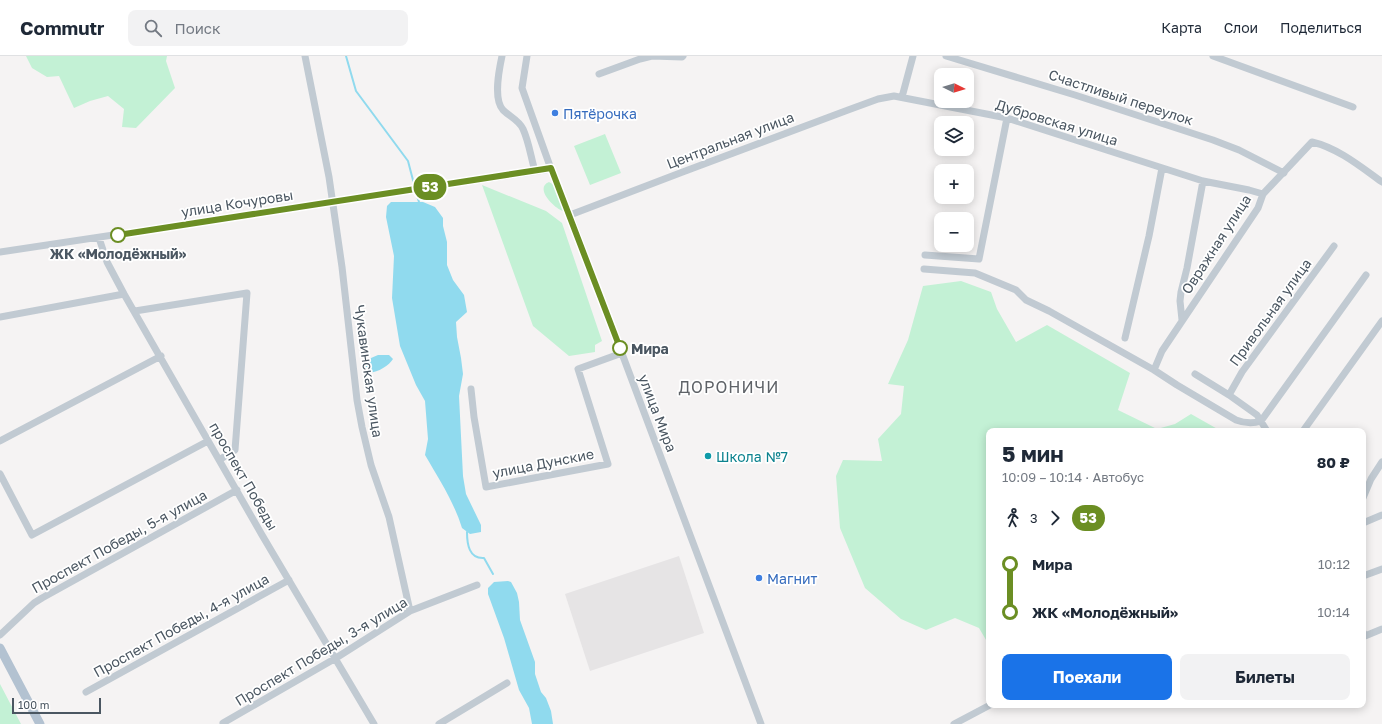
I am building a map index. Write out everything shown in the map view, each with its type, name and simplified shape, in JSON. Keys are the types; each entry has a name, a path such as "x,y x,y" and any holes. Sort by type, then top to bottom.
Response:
{"main road":[{"path":"0,648 40,724"}],"street":[{"path":"305,56 329,177 332,202"},
{"path":"502,56 497,85 499,101 503,110 518,121 523,130 535,171"},
{"name":"улица Мира","path":"527,56 522,88 761,724"},
{"path":"599,74 652,56 684,56"},
{"path":"902,97 913,56"},
{"name":"Счастливый переулок","path":"946,56 1075,95 1213,140 1239,150 1284,173"},
{"path":"1213,56 1353,107"},
{"name":"Центральная улица","path":"570,216 878,99 886,97 902,97"},
{"name":"Дубровская улица","path":"902,97 1008,118 1203,181 1263,194"},
{"path":"925,255 979,259 1008,118"},
{"name":"Овражная улица","path":"1154,370 1162,350 1258,208 1263,194 1312,142 1325,145 1382,182"},
{"name":"улица Кочуровы","path":"0,252 551,168"},
{"path":"1125,338 1149,236 1162,168"},
{"path":"1182,320 1180,301 1181,292 1187,268 1203,181"},
{"name":"Чукавинская улица","path":"332,202 342,267 357,400 362,427 371,465 389,517 410,611"},
{"name":"проспект Победы","path":"99,238 107,262 124,294 161,356 236,490 374,724"},
{"name":"Привольная улица","path":"1229,395 1242,372 1334,246"},
{"path":"924,269 975,272 1016,290 1026,300 1049,311 1154,370 1236,420 1249,423 1261,421 1366,275"},
{"path":"135,311 247,293 235,450 219,460"},
{"path":"0,316 124,294"},
{"path":"1305,428 1382,321"},
{"name":"улица Дунские","path":"471,389 474,417 486,487 608,464 578,369 622,353"},
{"path":"0,442 161,356"},
{"path":"1195,374 1229,395 1257,415 1265,428"},
{"path":"0,474 32,535 208,441"},
{"path":"1366,491 1371,479 1382,462"},
{"name":"Проспект Победы, 5-я улица","path":"0,635 42,598 236,490"},
{"path":"1366,522 1382,516"},
{"path":"1366,575 1382,569"},
{"name":"Проспект Победы, 4-я улица","path":"86,692 289,580"},
{"name":"Проспект Победы, 3-я улица","path":"223,723 336,658 410,611 477,585"},
{"path":"1366,633 1382,629"},
{"path":"439,724 507,683"},
{"path":"954,724 986,707"}],"shaded area":[{"path":"679,556 704,633 590,671 565,594"}],"green space":[{"path":"26,56 167,56 166,61 175,88 136,128 122,127 124,109 108,96 90,101 74,108 59,76 47,77 32,68"},
{"path":"605,134 621,173 590,185 574,146"},
{"path":"549,182 554,185 564,210 563,211 555,206 544,193 545,185"},
{"path":"482,185 546,211 562,223 602,341 595,345 595,352 569,356 533,326"},
{"path":"961,281 991,292 997,309 1016,342 1047,325 1130,373 1118,410 1155,428 986,428 986,640 979,628 955,618 926,630 901,619 865,588 840,528 836,476 843,460 882,461 878,439 901,414 904,386 888,384 908,340 923,286"},
{"path":"1191,414 1216,428 1161,428 1175,424"},
{"path":"0,684 21,724 0,724"}],"water":[{"path":"391,202 423,202 435,207 443,218 443,226 447,242 447,265 453,280 464,295 467,312 456,322 463,374 459,396 463,476 466,494 481,525 481,532 470,534 462,528 459,518 441,482 425,455 428,439 425,401 416,385 400,346 392,298 394,256 386,217 387,206"},
{"path":"378,355 389,355 393,359 381,369 369,373 366,372 365,364 371,358"},
{"path":"494,582 511,582 517,593 520,620 535,662 535,674 541,692 546,698 551,711 553,724 532,724 529,708 519,690 504,638 488,594 488,588"}],"waterway":[{"path":"346,56 356,91 408,161 414,184"},
{"path":"416,193 419,202"},
{"path":"467,532 468,546 470,550 475,556 484,558 493,574"}],"bus line":[{"name":"53","path":"118,235 551,168 620,348"}],"place":[{"name":"Пятёрочка","path":"555,113"},
{"name":"ЖК «Молодёжный»","path":"118,235"},
{"name":"Мира","path":"620,348"},
{"name":"Школа №7","path":"708,456"},
{"name":"Магнит","path":"759,578"}],"district":[{"name":"ДОРОНИЧИ","path":"729,387"}]}
